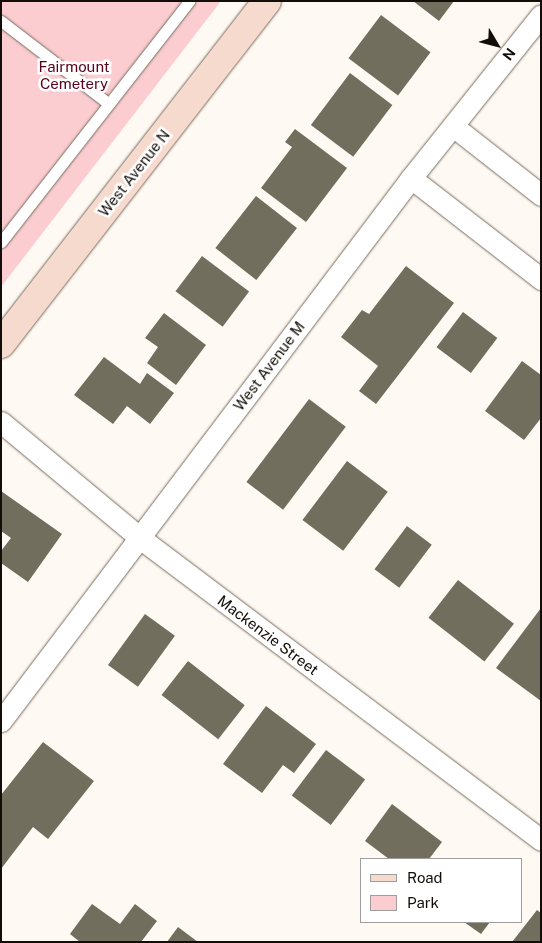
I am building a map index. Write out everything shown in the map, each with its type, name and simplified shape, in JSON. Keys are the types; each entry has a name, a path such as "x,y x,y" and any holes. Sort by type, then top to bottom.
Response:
{"main road":[{"name":"West Avenue N","path":"1,344 267,1"}],"street":[{"name":"West Avenue M","path":"1,721 411,178 541,15"},
{"path":"453,126 541,195"},
{"path":"411,178 541,279"},
{"name":"Mackenzie Street","path":"1,422 140,538 541,840"}],"lane":[{"path":"1,242 189,1"},
{"path":"1,21 109,104"}],"green space":[{"name":"Fairmount Cemetery","path":"1,1 221,1 1,287"}],"building":[{"path":"413,1 454,1 439,21"},
{"path":"381,15 431,52 398,95 349,58"},
{"path":"350,73 392,105 353,157 311,125"},
{"path":"295,129 347,168 306,222 261,188 292,147 285,142"},
{"path":"256,196 297,228 256,280 215,248"},
{"path":"202,256 249,292 223,327 176,291"},
{"path":"406,266 454,303 376,404 359,391 378,366 341,337 362,310 369,314"},
{"path":"463,312 497,338 471,373 437,347"},
{"path":"164,313 206,345 176,385 147,363 158,347 145,338"},
{"path":"104,357 140,384 147,373 174,393 150,424 127,406 113,424 74,395"},
{"path":"522,361 541,375 541,418 524,440 485,411"},
{"path":"309,399 346,427 283,510 246,482"},
{"path":"347,461 388,492 343,551 302,520"},
{"path":"1,491 62,534 28,582 1,563 1,551 11,538 1,531"},
{"path":"407,526 432,545 399,588 375,569"},
{"path":"458,580 514,624 484,662 428,618"},
{"path":"541,608 541,701 496,668"},
{"path":"145,614 175,636 138,687 108,665"},
{"path":"188,661 245,705 218,739 162,695"},
{"path":"266,706 316,744 294,773 283,765 262,793 223,764"},
{"path":"43,742 94,781 48,839 33,827 1,869 1,795"},
{"path":"326,750 365,779 331,825 292,796"},
{"path":"392,804 442,842 430,858 388,858 365,841"},
{"path":"92,904 120,924 135,904 157,921 141,942 80,942 70,934"},
{"path":"537,910 541,913 541,942 512,942"},
{"path":"465,923 489,923 481,934"},
{"path":"178,927 198,942 167,942"}]}
